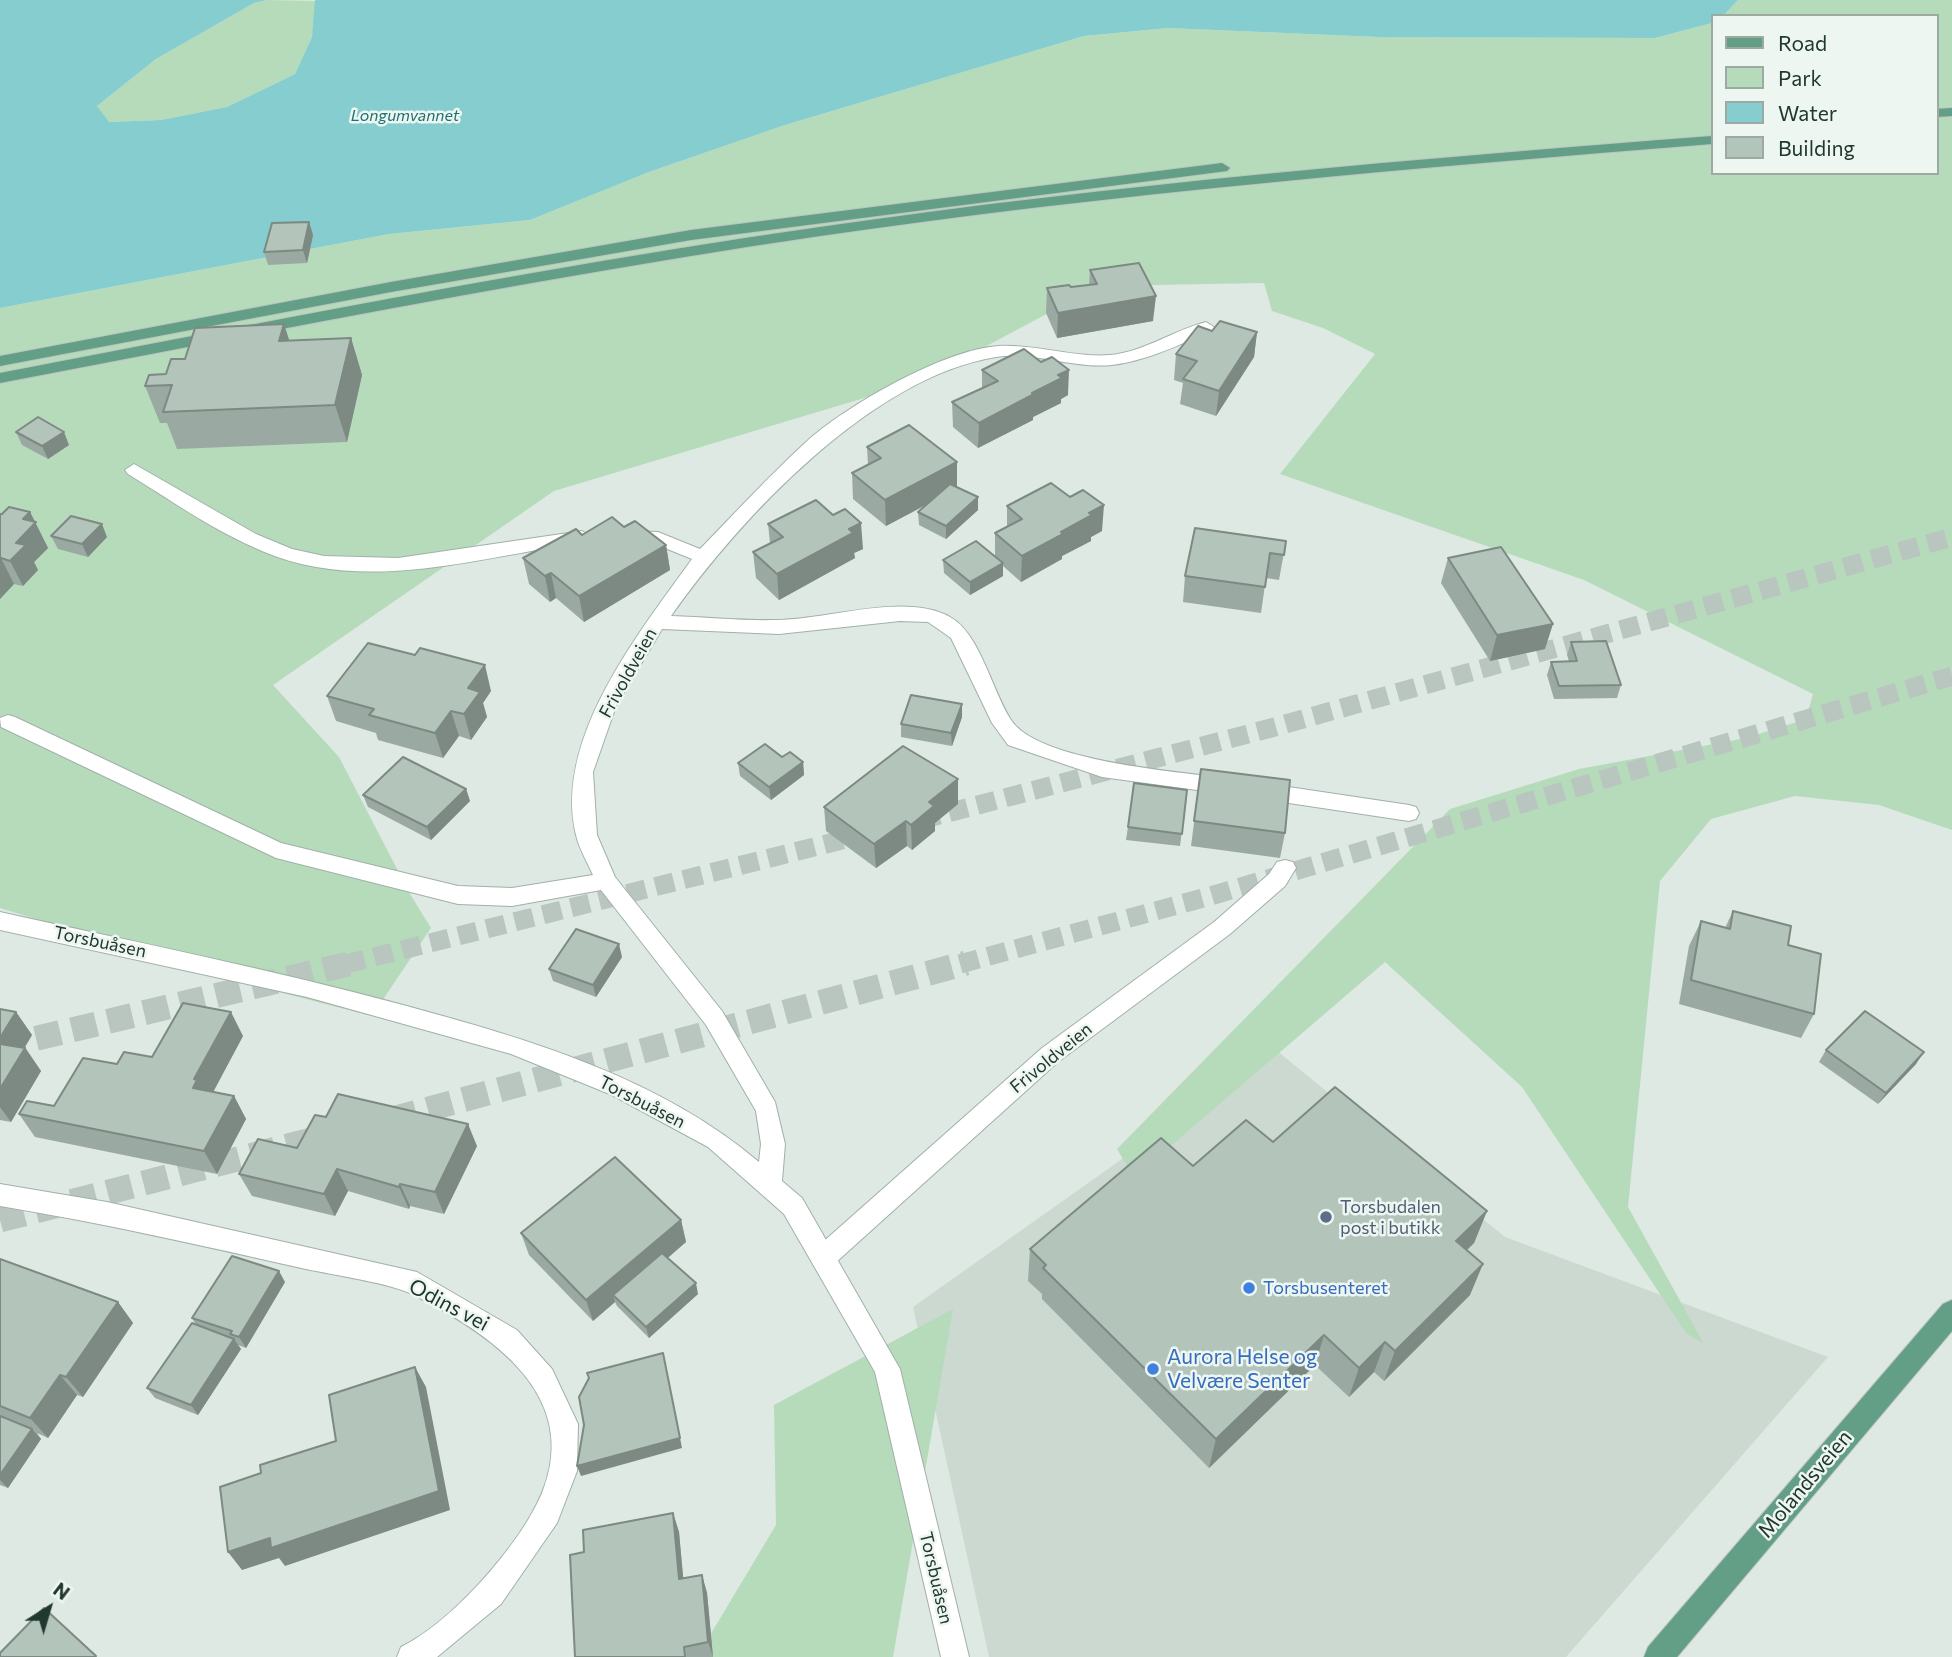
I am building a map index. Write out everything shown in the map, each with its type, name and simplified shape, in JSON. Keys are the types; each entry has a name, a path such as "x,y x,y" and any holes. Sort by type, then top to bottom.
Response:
{"main road":[{"path":"0,360 377,289 705,233 1226,167 1710,126"},
{"path":"0,377 381,305 710,248 1233,181 1710,140"},
{"name":"Molandsveien","path":"1658,1657 1952,1312"}],"street":[{"name":"Frivoldveien","path":"769,1188 773,1144 767,1109 714,1018 606,881 586,835 583,772 607,705 657,622 703,557 813,445 859,412 913,380 958,361 998,351 1111,360 1162,346 1206,327"},
{"path":"134,470 261,543 286,554 328,565 364,567 423,561 607,535 658,538 703,557"},
{"path":"657,622 779,626 900,614 931,616 945,622 959,634 1002,723 1015,740 1101,769 1409,813"},
{"path":"8,723 276,850 458,895 512,897 606,881"},
{"name":"Frivoldveien","path":"824,1258 1050,1055 1222,928 1278,880 1285,868"},
{"name":"Torsbuåsen","path":"0,921 307,988 515,1045 620,1088 716,1140 793,1206 887,1369 955,1657"},
{"name":"Odins vei","path":"0,1195 107,1213 417,1283 508,1338 543,1378 565,1424 564,1471 547,1513 491,1594 421,1652 411,1657"}],"shaded area":[{"path":"1276,1050 1505,1237 1828,1357 1566,1657 989,1657 913,1307"}],"green space":[{"path":"267,0 317,1 312,37 295,74 227,107 161,120 108,122 97,106 156,59 254,3"},
{"path":"1738,0 1952,0 1952,830 1879,805 1795,796 1711,819 1660,881 1628,1207 1704,1344 1686,1333 1522,1087 1385,962 1172,1145 1127,1166 1117,1149 1450,809 1579,769 1746,738 1806,719 1813,694 1584,580 1280,474 1375,354 1323,328 1272,311 1264,283 1099,286 921,381 554,491 273,685 339,757 410,894 431,928 372,1016 240,982 0,908 0,308 389,234 530,220 649,172 785,125 1084,36 1168,28 1379,37 1655,38 1710,24 1710,175 1938,175 1938,14 1725,14"},
{"path":"953,1309 893,1657 697,1657 776,1525 774,1405"}],"water":[{"name":"Longumvannet","path":"0,0 267,0 254,3 156,59 97,106 109,122 161,120 227,107 295,74 312,37 315,0 1738,0 1725,14 1710,14 1710,24 1655,38 1379,37 1168,28 1084,36 785,125 649,172 530,220 389,234 0,308"}],"building":[{"path":"309,222 303,250 264,252 272,223"},
{"path":"1139,263 1156,296 1058,313 1047,288 1097,284 1090,270"},
{"path":"1220,321 1257,332 1219,391 1183,379 1197,361 1176,354 1198,326 1212,331"},
{"path":"284,324 279,341 351,338 335,405 163,412 172,385 145,386 149,375 166,374 171,359 185,359 195,328"},
{"path":"1024,349 1041,362 1052,357 1069,370 1058,375 1062,378 979,423 952,402 998,381 982,370"},
{"path":"38,417 64,432 42,446 16,432"},
{"path":"909,425 957,462 885,500 852,473 881,458 867,447"},
{"path":"1051,483 1070,497 1083,490 1104,505 1061,532 1063,534 1022,556 995,533 1022,519 1007,506"},
{"path":"950,484 978,497 946,526 918,512"},
{"path":"816,500 833,515 845,509 861,523 849,529 853,533 777,574 753,552 783,537 768,524"},
{"path":"9,507 30,512 23,519 36,522 16,543 26,545 10,561 0,559 0,514"},
{"path":"71,516 102,524 82,544 51,536"},
{"path":"612,517 624,527 635,521 666,545 579,596 551,573 545,576 523,558 576,529 582,535"},
{"path":"1195,528 1286,541 1284,555 1270,553 1265,587 1185,576"},
{"path":"976,541 1003,563 970,582 943,560"},
{"path":"1501,547 1553,624 1497,635 1448,558"},
{"path":"1606,641 1621,685 1559,686 1551,662 1577,661 1571,642"},
{"path":"368,643 415,655 420,648 485,665 468,688 480,692 464,714 451,711 435,733 369,715 374,709 327,696"},
{"path":"911,695 962,704 951,733 901,724"},
{"path":"765,744 782,757 790,752 803,762 769,787 738,763"},
{"path":"903,746 958,779 929,802 934,806 911,825 906,821 874,844 824,807"},
{"path":"403,757 466,789 427,827 363,795"},
{"path":"1201,769 1290,780 1285,833 1194,821"},
{"path":"1134,783 1187,790 1182,834 1128,827"},
{"path":"1733,911 1791,926 1788,945 1821,954 1814,1014 1691,980 1701,921 1730,929"},
{"path":"576,929 619,944 593,985 549,969"},
{"path":"183,1003 231,1012 194,1079 197,1080 193,1088 234,1096 204,1151 19,1114 27,1101 54,1106 83,1058 117,1064 124,1052 152,1057"},
{"path":"0,1009 16,1012 0,1038"},
{"path":"1865,1011 1924,1052 1886,1093 1826,1050"},
{"path":"0,1044 25,1048 0,1089"},
{"name":"Torsbusenteret","path":"1335,1087 1487,1211 1456,1241 1483,1264 1395,1351 1385,1342 1359,1368 1324,1335 1216,1439 1043,1268 1046,1265 1030,1249 1161,1138 1193,1166 1246,1120 1273,1142"},
{"path":"338,1094 468,1124 435,1192 400,1184 399,1187 337,1169 324,1194 239,1174 258,1139 297,1148 315,1115 326,1117"},
{"path":"615,1157 681,1220 586,1300 521,1233"},
{"path":"662,1253 696,1283 646,1327 613,1295"},
{"path":"232,1256 279,1271 239,1337 230,1334 232,1331 192,1318"},
{"path":"0,1259 118,1302 66,1377 60,1375 30,1418 0,1406"},
{"path":"192,1323 234,1339 191,1405 147,1388"},
{"path":"663,1353 680,1438 577,1466 584,1425 579,1397 589,1378 587,1373"},
{"path":"415,1367 439,1491 271,1548 270,1538 228,1552 220,1487 261,1473 260,1465 336,1441 329,1395"},
{"path":"0,1416 32,1429 0,1475"},
{"path":"673,1513 679,1579 702,1575 708,1642 684,1647 685,1657 575,1657 570,1555 584,1552 583,1530"},
{"path":"44,1608 96,1656 0,1657 0,1653"}],"tunnel":[{"path":"921,820 1271,728 1952,537"},
{"path":"960,964 1207,897 1952,676"},
{"path":"346,964 866,834"},
{"path":"0,1047 353,963"},
{"path":"392,1119 966,963"},
{"path":"0,1220 327,1136"}],"place":[{"name":"Torsbudalen post i butikk","path":"1326,1217"},
{"name":"Torsbusenteret","path":"1249,1288"},
{"name":"Aurora Helse og Velvære Senter","path":"1153,1369"}]}
